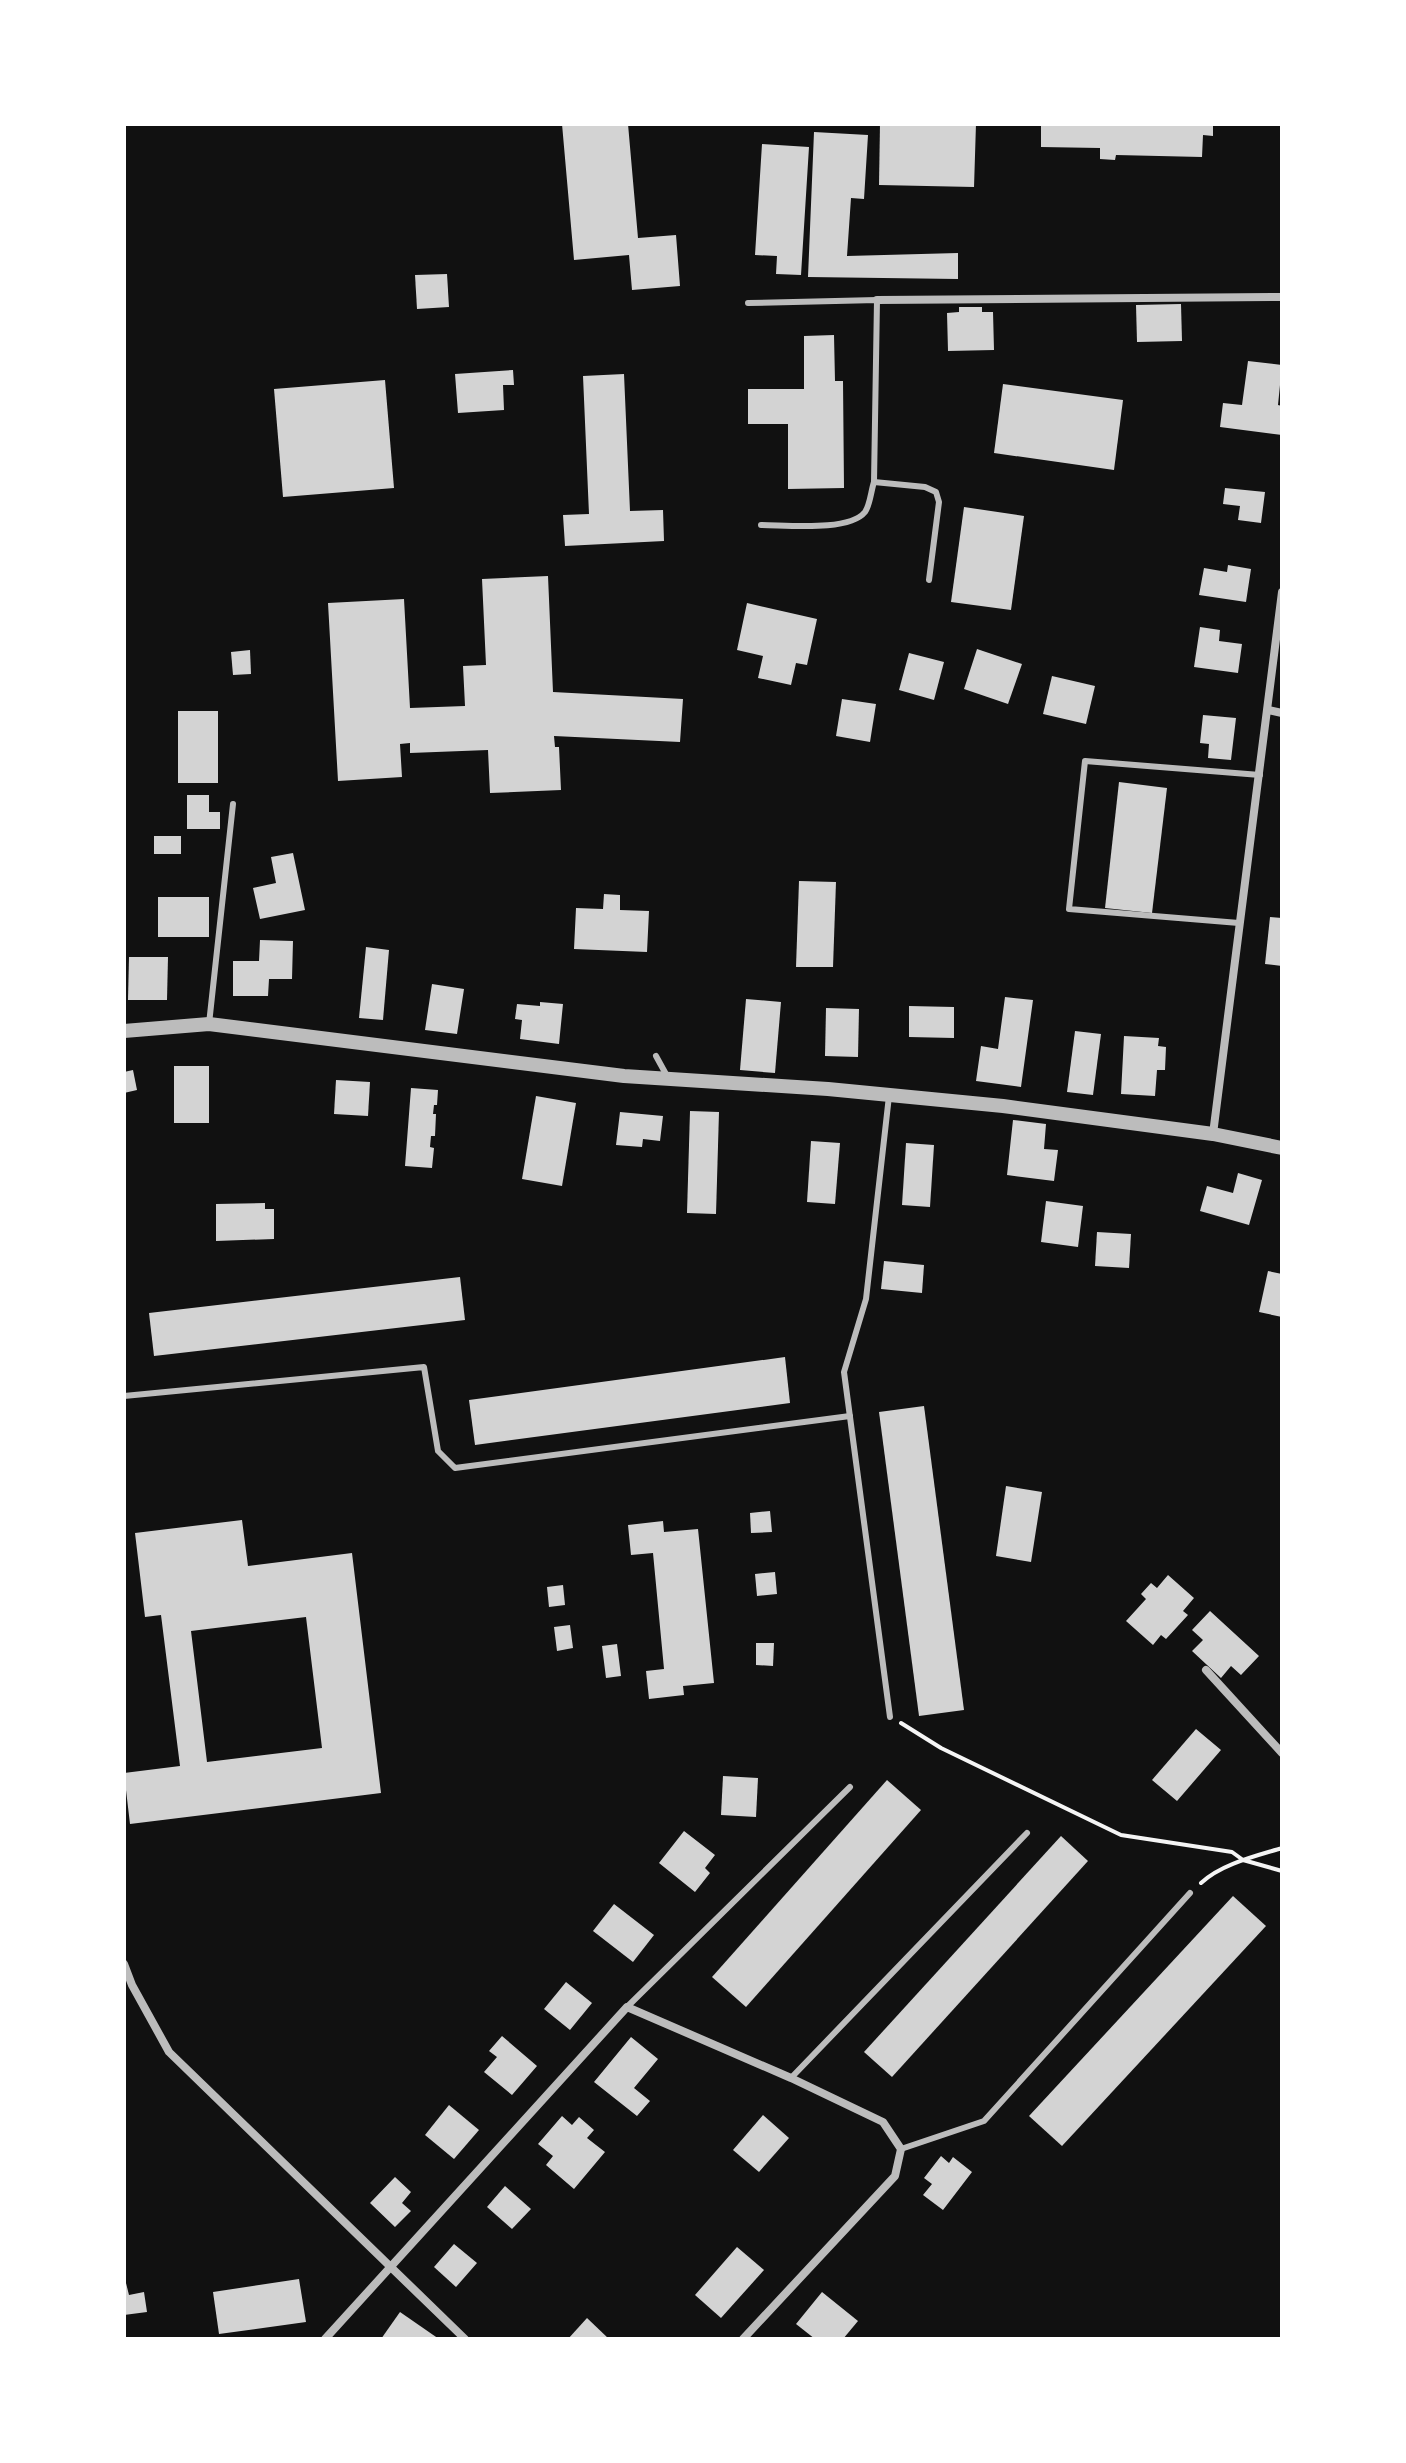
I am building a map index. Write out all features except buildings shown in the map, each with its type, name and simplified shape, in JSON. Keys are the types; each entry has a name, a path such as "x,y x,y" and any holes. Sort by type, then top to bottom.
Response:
{"street":[{"path":"877,300 1282,297"},
{"path":"1213,1134 1282,592"},
{"path":"1268,710 1282,713"},
{"path":"124,1031 209,1024 597,1073 1003,1106 1213,1134 1282,1148"},
{"path":"1206,1670 1282,1753"},
{"path":"124,1964 128,1986 169,2052 465,2339"},
{"path":"325,2339 627,2007 791,2078 883,2122 901,2149 895,2176 743,2339"}],"lane":[{"path":"748,303 877,300 874,482 866,511 855,520 836,525 761,525"},
{"path":"874,482 925,487 936,492 939,502 929,580"},
{"path":"1239,923 1069,909 1085,761 1260,775"},
{"path":"209,1024 233,804"},
{"path":"656,1056 669,1079"},
{"path":"889,1095 866,1299 844,1372 890,1717"},
{"path":"124,1396 424,1367 438,1451 455,1468 850,1416"},
{"path":"627,2007 850,1787"},
{"path":"791,2078 1027,1833"},
{"path":"901,2149 984,2121 1190,1893"}],"path":[{"path":"890,1717 941,1748 1121,1835 1232,1852 1243,1860 1282,1871"},
{"path":"1190,1893 1207,1877 1243,1860 1282,1848"}]}
